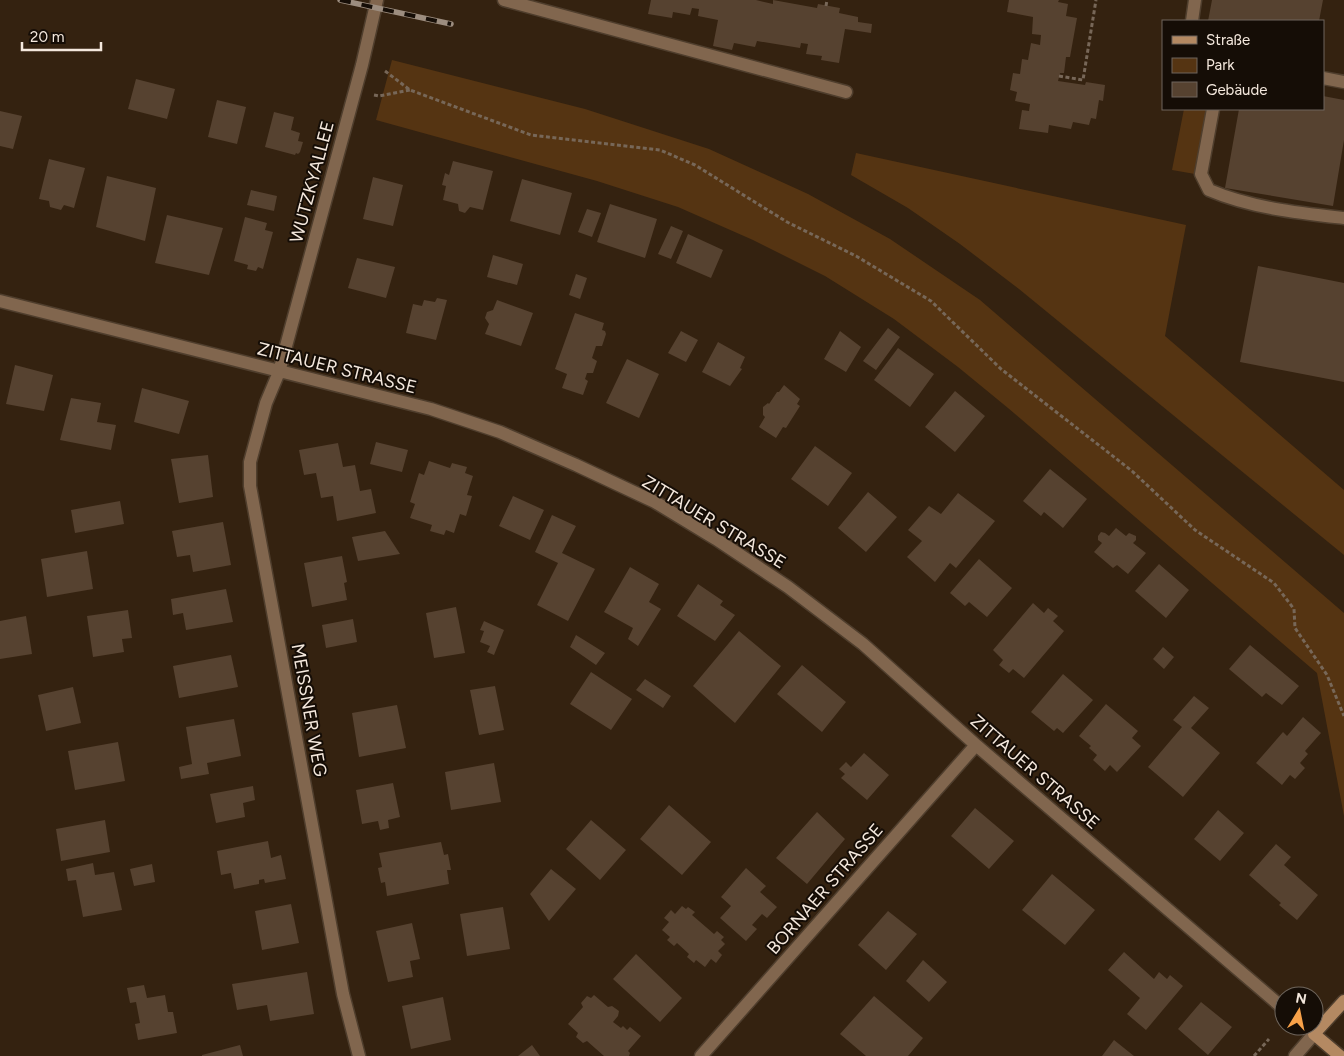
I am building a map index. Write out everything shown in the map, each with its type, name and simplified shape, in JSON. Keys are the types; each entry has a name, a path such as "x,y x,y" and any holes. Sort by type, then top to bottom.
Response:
{"street":[{"name":"WUTZKYALLEE","path":"280,372 362,65 377,0"},
{"path":"504,0 846,92"},
{"path":"1192,20 1195,0"},
{"path":"1324,78 1344,82"},
{"path":"1213,110 1201,174 1209,190 1226,198 1297,213 1344,218"},
{"name":"ZITTAUER STRASSE","path":"0,301 420,406 500,432 655,502 716,539 795,593 863,644 976,746 1274,1000"},
{"name":"MEISSNER WEG","path":"280,372 266,403 250,462 250,486 343,994 359,1056"},
{"name":"BORNAER STRASSE","path":"701,1056 976,746"},
{"path":"1324,1018 1344,1001"},
{"path":"1295,1056 1306,1036"},
{"path":"1316,1036 1340,1056"}],"path":[{"path":"826,6 827,0"},
{"path":"1059,76 1083,80 1096,0"},
{"path":"385,72 410,90 531,135 660,150 695,165 787,222 856,256 931,301 1001,369 1132,471 1195,530 1274,583 1294,609 1295,628 1327,675 1344,716"},
{"path":"379,96 410,90"},
{"path":"1254,1056 1269,1039"}],"green space":[{"path":"392,60 585,109 709,149 808,194 890,239 980,300 1344,613 1344,816 1317,673 958,367 894,319 825,276 753,240 678,207 597,181 376,120"},
{"path":"1184,110 1207,110 1195,174 1172,170"},
{"path":"856,153 1186,225 1165,336 1344,490 1344,555 1019,289 960,244 908,208 851,175"}],"building":[{"path":"651,0 756,0 773,4 773,0 817,8 818,4 840,8 839,13 858,17 858,22 872,24 871,33 845,29 839,63 821,60 822,56 806,54 808,44 801,43 800,48 757,41 755,47 734,43 732,50 713,46 718,20 698,16 699,9 692,8 690,15 673,12 672,18 648,14"},
{"path":"1009,0 1059,0 1058,2 1068,4 1066,16 1077,18 1070,57 1066,57 1064,73 1060,73 1058,81 1085,85 1086,82 1105,85 1103,101 1099,100 1096,119 1091,118 1089,125 1073,122 1071,129 1049,125 1048,133 1019,129 1022,110 1029,111 1030,104 1015,101 1017,92 1010,90 1013,73 1020,74 1022,59 1028,60 1031,43 1040,45 1041,35 1032,34 1033,17 1007,12"},
{"path":"1212,0 1323,0 1319,20 1208,20"},
{"path":"136,79 175,89 167,119 128,109"},
{"path":"1324,96 1344,100 1344,140 1333,206 1225,188 1239,110 1324,110"},
{"path":"217,100 246,107 237,144 208,137"},
{"path":"0,111 22,116 13,149 0,146"},
{"path":"274,112 294,117 291,130 300,133 298,141 303,142 298,154 296,153 295,155 265,147"},
{"path":"49,159 85,168 74,208 64,205 61,210 50,207 49,201 39,199"},
{"path":"453,161 493,171 483,210 470,207 465,213 459,211 458,204 443,200 446,186 442,185 445,173 449,175"},
{"path":"107,176 156,188 145,241 96,227"},
{"path":"373,177 403,185 393,226 363,219"},
{"path":"522,179 572,193 560,235 510,221"},
{"path":"251,190 277,196 274,211 247,205"},
{"path":"610,204 657,219 645,258 597,242"},
{"path":"587,209 601,213 592,237 578,232"},
{"path":"167,215 223,228 209,275 155,263"},
{"path":"245,217 267,223 265,230 273,232 263,269 258,267 256,271 247,269 248,265 234,261"},
{"path":"671,226 683,231 671,259 658,254"},
{"path":"688,234 723,250 711,278 676,263"},
{"path":"493,255 523,264 517,285 487,277"},
{"path":"357,258 395,267 386,298 348,288"},
{"path":"1258,266 1344,283 1344,382 1240,362"},
{"path":"576,274 587,278 580,299 569,295"},
{"path":"437,298 447,300 436,340 406,333 413,304 422,306 424,300 435,302"},
{"path":"497,300 533,313 521,346 485,334 489,324 485,318 487,312 493,310"},
{"path":"575,313 604,323 602,330 606,334 602,346 596,346 592,358 597,361 593,373 587,373 585,379 588,381 583,395 562,388 567,374 555,369"},
{"path":"888,328 900,337 876,370 863,361"},
{"path":"681,331 698,340 686,362 668,353"},
{"path":"840,331 861,347 846,372 824,359"},
{"path":"718,342 745,357 740,368 742,369 730,386 702,372"},
{"path":"898,348 934,374 910,407 874,380"},
{"path":"627,359 659,374 639,418 606,403"},
{"path":"15,365 53,375 44,411 6,404"},
{"path":"784,385 800,399 797,404 800,406 786,428 783,427 776,438 759,427 765,417 763,415 763,407 769,404"},
{"path":"142,388 189,401 179,434 134,422"},
{"path":"955,391 985,416 955,452 925,427"},
{"path":"71,398 101,403 97,422 116,425 111,450 60,440"},
{"path":"376,442 408,450 402,472 370,464"},
{"path":"338,443 343,467 355,465 360,491 371,489 376,513 337,521 333,496 321,498 316,473 304,475 299,450"},
{"path":"815,446 852,473 828,506 791,479"},
{"path":"208,455 213,497 179,503 171,459"},
{"path":"429,461 450,468 452,463 467,467 465,473 473,476 467,495 472,496 466,516 460,514 454,533 446,530 444,535 430,531 432,525 410,518 415,504 410,502 419,473 424,475"},
{"path":"1050,469 1087,499 1063,528 1044,512 1041,516 1023,501"},
{"path":"868,492 897,517 866,552 838,528"},
{"path":"958,493 995,521 956,568 950,563 935,582 907,557 922,541 908,530 929,506 941,514"},
{"path":"513,496 544,510 530,540 499,526"},
{"path":"120,501 124,524 75,533 71,510"},
{"path":"552,515 576,526 562,553 595,569 568,621 537,605 558,563 535,552"},
{"path":"223,522 231,565 193,572 190,555 177,557 172,531"},
{"path":"1116,528 1126,536 1129,533 1136,536 1136,540 1133,543 1146,553 1128,574 1117,565 1113,568 1094,552 1102,543 1098,540 1101,532 1109,536"},
{"path":"385,531 400,554 358,561 352,537"},
{"path":"87,551 93,589 47,597 41,559"},
{"path":"342,556 347,582 344,583 347,600 312,607 304,563"},
{"path":"979,559 1012,588 987,617 969,602 965,606 950,593"},
{"path":"1159,564 1189,590 1166,618 1135,591"},
{"path":"630,567 659,584 649,602 661,609 638,646 628,639 633,628 604,612"},
{"path":"698,584 723,601 720,605 735,615 715,641 677,616"},
{"path":"226,589 233,622 186,630 183,613 173,615 171,599"},
{"path":"1033,603 1044,613 1048,608 1058,616 1053,621 1064,631 1024,678 1013,669 1009,673 999,665 1003,660 993,650"},
{"path":"456,607 465,653 434,658 426,613"},
{"path":"128,610 132,638 122,639 124,652 93,657 87,616"},
{"path":"26,616 32,654 0,659 0,621"},
{"path":"353,619 357,642 326,648 322,625"},
{"path":"484,621 504,630 494,655 487,652 490,646 480,642 484,631 480,630"},
{"path":"739,631 781,666 735,723 693,686"},
{"path":"576,635 605,653 596,665 570,647"},
{"path":"1250,645 1299,686 1282,705 1266,693 1262,697 1229,669"},
{"path":"1163,647 1174,657 1164,669 1153,659"},
{"path":"231,655 238,687 179,698 173,666"},
{"path":"802,665 846,702 822,732 777,694"},
{"path":"591,672 632,699 611,730 570,704"},
{"path":"1063,674 1093,700 1063,733 1057,728 1054,731 1031,712"},
{"path":"645,679 671,696 663,708 636,690"},
{"path":"495,686 504,730 479,735 470,690"},
{"path":"73,687 81,723 46,731 38,695"},
{"path":"1194,696 1209,708 1191,728 1220,753 1183,797 1148,767 1182,727 1173,720"},
{"path":"1106,704 1138,731 1132,738 1141,746 1117,772 1110,765 1105,771 1093,760 1097,755 1089,748 1091,746 1079,736"},
{"path":"397,705 406,748 359,757 352,713"},
{"path":"1303,717 1321,733 1305,751 1308,754 1300,763 1305,768 1295,779 1290,775 1282,785 1256,763 1283,732 1287,736"},
{"path":"234,719 241,756 207,763 209,774 181,779 179,767 192,764 186,727"},
{"path":"118,742 125,781 75,790 68,751"},
{"path":"864,753 889,775 867,800 841,778 845,774 839,769 846,762 851,767"},
{"path":"494,763 501,802 451,810 445,772"},
{"path":"393,783 400,817 388,820 389,828 380,830 378,821 362,824 356,790"},
{"path":"253,786 255,800 243,803 245,817 216,823 210,794"},
{"path":"669,805 711,842 682,875 640,839"},
{"path":"975,808 1014,841 989,869 951,836"},
{"path":"1218,810 1244,833 1220,861 1194,839"},
{"path":"817,812 845,839 807,884 776,858"},
{"path":"105,820 110,852 61,861 56,829"},
{"path":"591,820 626,850 600,880 566,849"},
{"path":"268,841 271,858 281,855 286,879 265,883 264,879 259,880 259,884 234,889 231,873 221,875 217,851"},
{"path":"441,842 444,855 448,854 451,870 447,870 449,884 387,896 385,882 381,883 378,868 382,867 379,853"},
{"path":"1276,844 1291,857 1284,865 1318,895 1297,920 1249,875"},
{"path":"93,863 95,875 114,872 122,910 83,917 76,880 68,881 66,869"},
{"path":"152,864 155,882 134,886 130,869"},
{"path":"746,868 766,886 760,892 777,907 767,918 762,914 752,925 757,929 746,941 720,918 731,906 721,897"},
{"path":"551,869 576,889 549,921 530,894"},
{"path":"1052,874 1095,910 1065,945 1022,910"},
{"path":"291,904 299,943 262,950 255,911"},
{"path":"682,906 686,909 688,907 695,912 692,915 714,934 717,931 724,937 721,940 725,944 718,951 722,955 716,963 711,959 705,967 696,960 694,963 687,957 689,954 677,943 674,946 667,940 670,937 662,930 669,922 664,918 671,910 675,914"},
{"path":"503,907 510,949 467,956 460,914"},
{"path":"888,911 917,934 886,970 858,945"},
{"path":"412,923 420,959 410,961 413,977 388,982 376,931"},
{"path":"1124,952 1154,979 1159,972 1167,979 1170,975 1183,986 1146,1030 1127,1014 1140,998 1108,970"},
{"path":"636,954 682,998 660,1022 613,979"},
{"path":"923,960 947,982 929,1002 906,981"},
{"path":"307,972 314,1014 270,1021 267,1005 237,1010 232,984"},
{"path":"144,985 147,998 165,995 168,1012 173,1012 177,1033 138,1040 135,1024 140,1023 136,1002 130,1003 127,988"},
{"path":"594,995 608,1007 612,1006 619,1011 618,1016 613,1022 627,1030 630,1027 641,1036 628,1051 630,1053 629,1056 604,1056 587,1041 583,1043 576,1037 578,1033 568,1024 583,1007 581,1003 587,996 591,998"},
{"path":"874,996 923,1038 908,1056 866,1056 840,1034"},
{"path":"443,997 451,1040 411,1049 402,1006"},
{"path":"1201,1002 1232,1027 1208,1055 1178,1029"},
{"path":"1114,1040 1134,1056 1102,1056"},
{"path":"240,1045 243,1056 202,1056 202,1055"},
{"path":"532,1045 540,1056 518,1056"}],"railway":[{"path":"340,0 451,24"}]}
